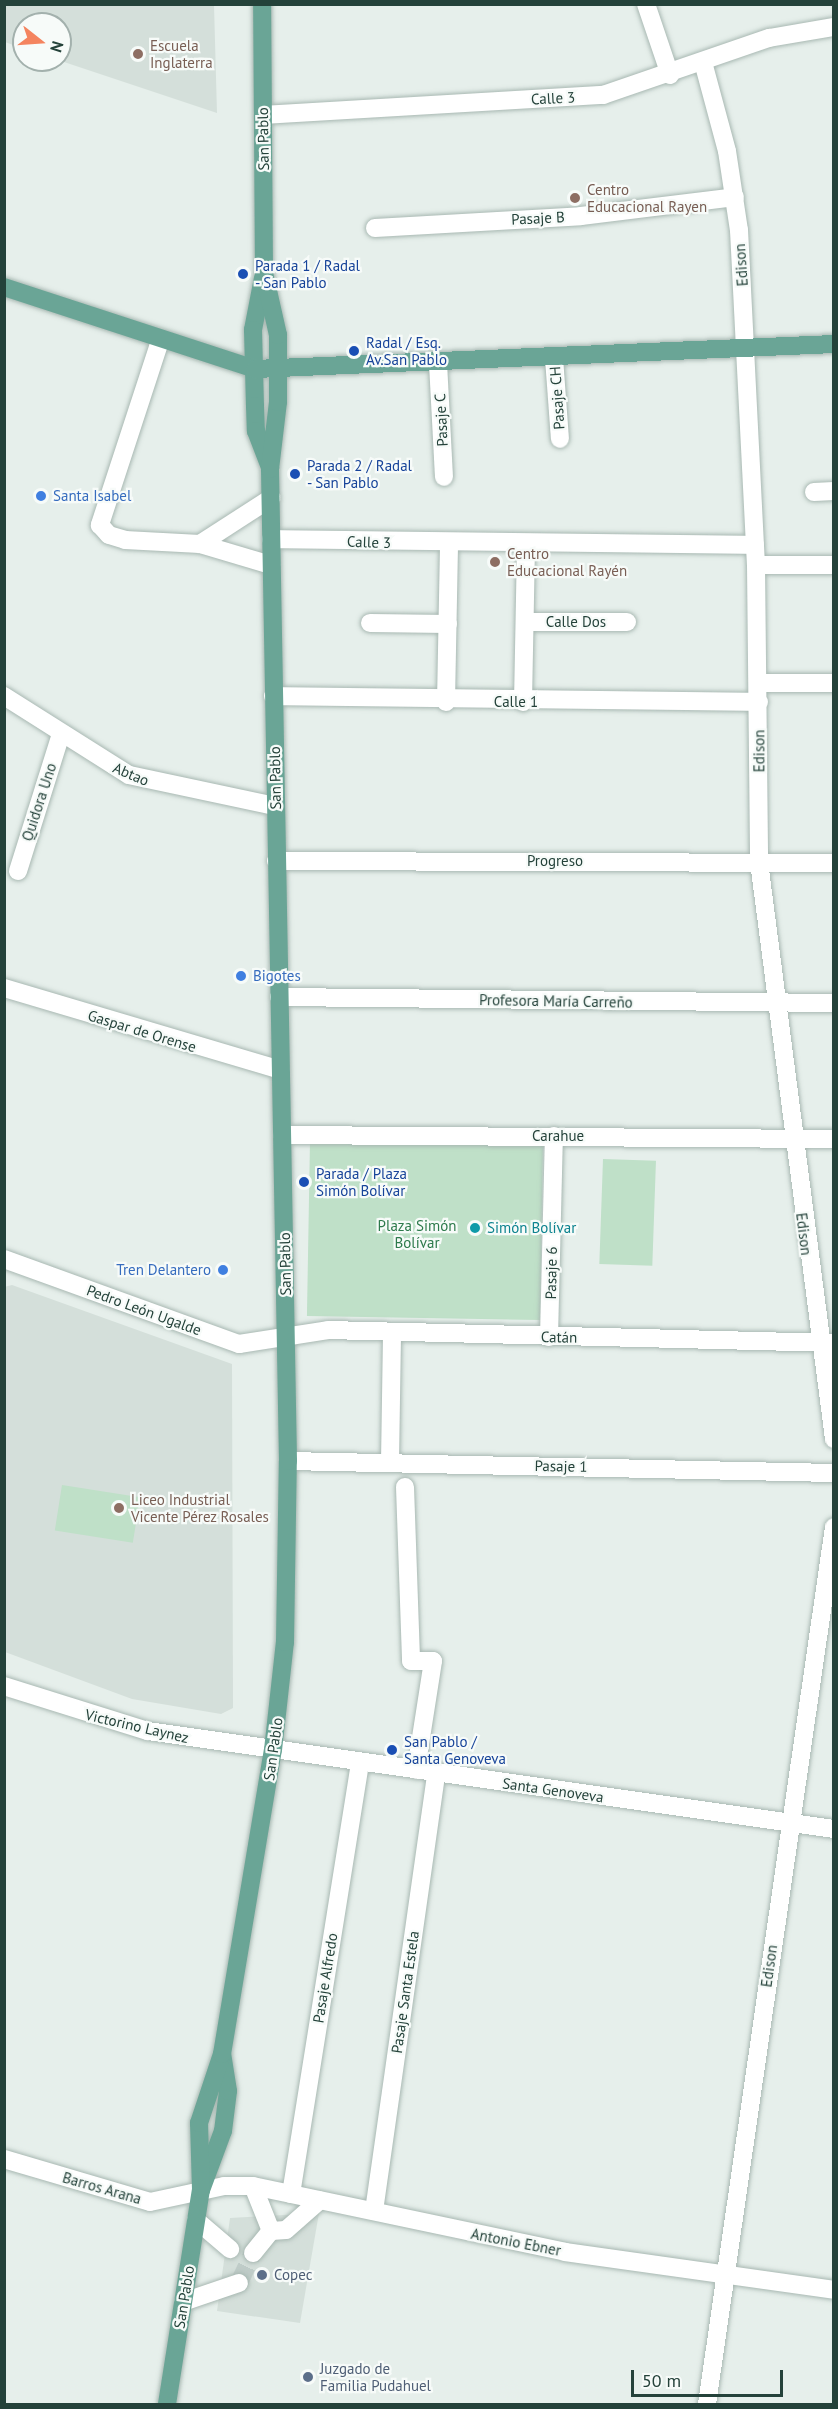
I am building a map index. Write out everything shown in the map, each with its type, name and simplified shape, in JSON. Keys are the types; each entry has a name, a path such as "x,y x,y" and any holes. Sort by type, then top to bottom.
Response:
{"main road":[{"name":"San Pablo","path":"167,2404 201,2190 224,2121 228,2091 222,2054 273,1750 285,1642 288,1461 270,469 278,370 278,335 264,273 262,4"},
{"name":"San Pablo","path":"264,273 255,309 256,431 270,469"},
{"path":"4,287 160,341 255,369 278,370 834,344"}],"street":[{"path":"646,4 670,75"},
{"name":"Calle 3","path":"263,115 595,95 670,75 769,38 834,27"},
{"name":"Edison","path":"703,62 735,197 746,348 759,683 759,862 791,1138 826,1343 834,1439"},
{"name":"Pasaje B","path":"375,228 581,216 735,197"},
{"path":"160,341 100,525 109,536 125,540 200,544 272,565"},
{"name":"Pasaje CH","path":"554,358 560,439"},
{"name":"Pasaje C","path":"438,363 444,477"},
{"path":"813,492 834,491"},
{"path":"200,544 271,498"},
{"name":"Calle 3","path":"271,539 526,545 755,545"},
{"path":"446,702 449,544"},
{"path":"523,702 526,545"},
{"path":"756,565 834,565"},
{"name":"Calle Dos","path":"525,622 627,622"},
{"path":"370,623 448,624"},
{"path":"759,683 834,683"},
{"name":"Abtao","path":"4,696 61,734 140,779 275,806"},
{"name":"Calle 1","path":"273,696 446,702 759,702"},
{"name":"Quidora Uno","path":"18,871 61,734"},
{"name":"Progreso","path":"276,861 834,863"},
{"name":"Gaspar de Orense","path":"4,988 280,1070"},
{"name":"Profesora María Carreño","path":"279,997 834,1003"},
{"name":"Carahue","path":"282,1135 834,1138"},
{"name":"Pasaje 6","path":"549,1337 554,1136"},
{"name":"Pedro León Ugalde","path":"4,1259 239,1344 286,1339"},
{"name":"Catán","path":"286,1339 309,1331 826,1343"},
{"path":"390,1462 392,1333"},
{"name":"Pasaje 1","path":"288,1461 834,1473"},
{"path":"405,1487 411,1661 433,1661 416,1770"},
{"name":"Edison","path":"707,2404 834,1527"},
{"name":"Victorino Laynez","path":"4,1686 118,1724 273,1750"},
{"name":"Santa Genoveva","path":"273,1750 834,1829"},
{"name":"Pasaje Alfredo","path":"291,2194 360,1763"},
{"name":"Pasaje Santa Estela","path":"374,2211 436,1773"},
{"name":"Barros Arana","path":"4,2159 150,2202 201,2190"},
{"path":"253,2186 271,2231"},
{"name":"Antonio Ebner","path":"201,2190 253,2186 565,2252 834,2290"},
{"path":"253,2253 271,2231 286,2230 320,2200"},
{"path":"196,2220 230,2249"},
{"path":"183,2302 239,2283"}],"shaded area":[{"name":"Escuela Inglaterra","path":"5,4 214,5 217,113 72,65 72,12 12,12 12,45 5,42"},
{"name":"Liceo Industrial Vicente Pérez Rosales","path":"12,1285 232,1364 233,1708 221,1714 132,1699 5,1652 4,1287"},
{"path":"319,2213 300,2323 217,2311 230,2218"}],"green space":[{"name":"Plaza Simón Bolívar","path":"310,1139 543,1143 540,1320 307,1316"},
{"path":"603,1159 656,1161 652,1266 599,1264"},
{"path":"62,1485 140,1497 133,1543 55,1530"}],"tunnel":[{"path":"239,2283 253,2253"}],"place":[{"name":"Escuela Inglaterra","path":"138,54"},
{"name":"Centro Educacional Rayen","path":"575,198"},
{"name":"Parada 1 / Radal - San Pablo","path":"243,274"},
{"name":"Radal / Esq. Av.San Pablo","path":"354,351"},
{"name":"Parada 2 / Radal - San Pablo","path":"295,474"},
{"name":"Santa Isabel","path":"41,496"},
{"name":"Centro Educacional Rayén","path":"495,562"},
{"name":"Bigotes","path":"241,976"},
{"name":"Parada / Plaza Simón Bolívar","path":"304,1182"},
{"name":"Simón Bolívar","path":"475,1228"},
{"name":"Tren Delantero","path":"223,1270"},
{"name":"Liceo Industrial Vicente Pérez Rosales","path":"119,1508"},
{"name":"San Pablo / Santa Genoveva","path":"392,1750"},
{"name":"Copec","path":"262,2275"},
{"name":"Juzgado de Familia Pudahuel","path":"308,2377"}]}
